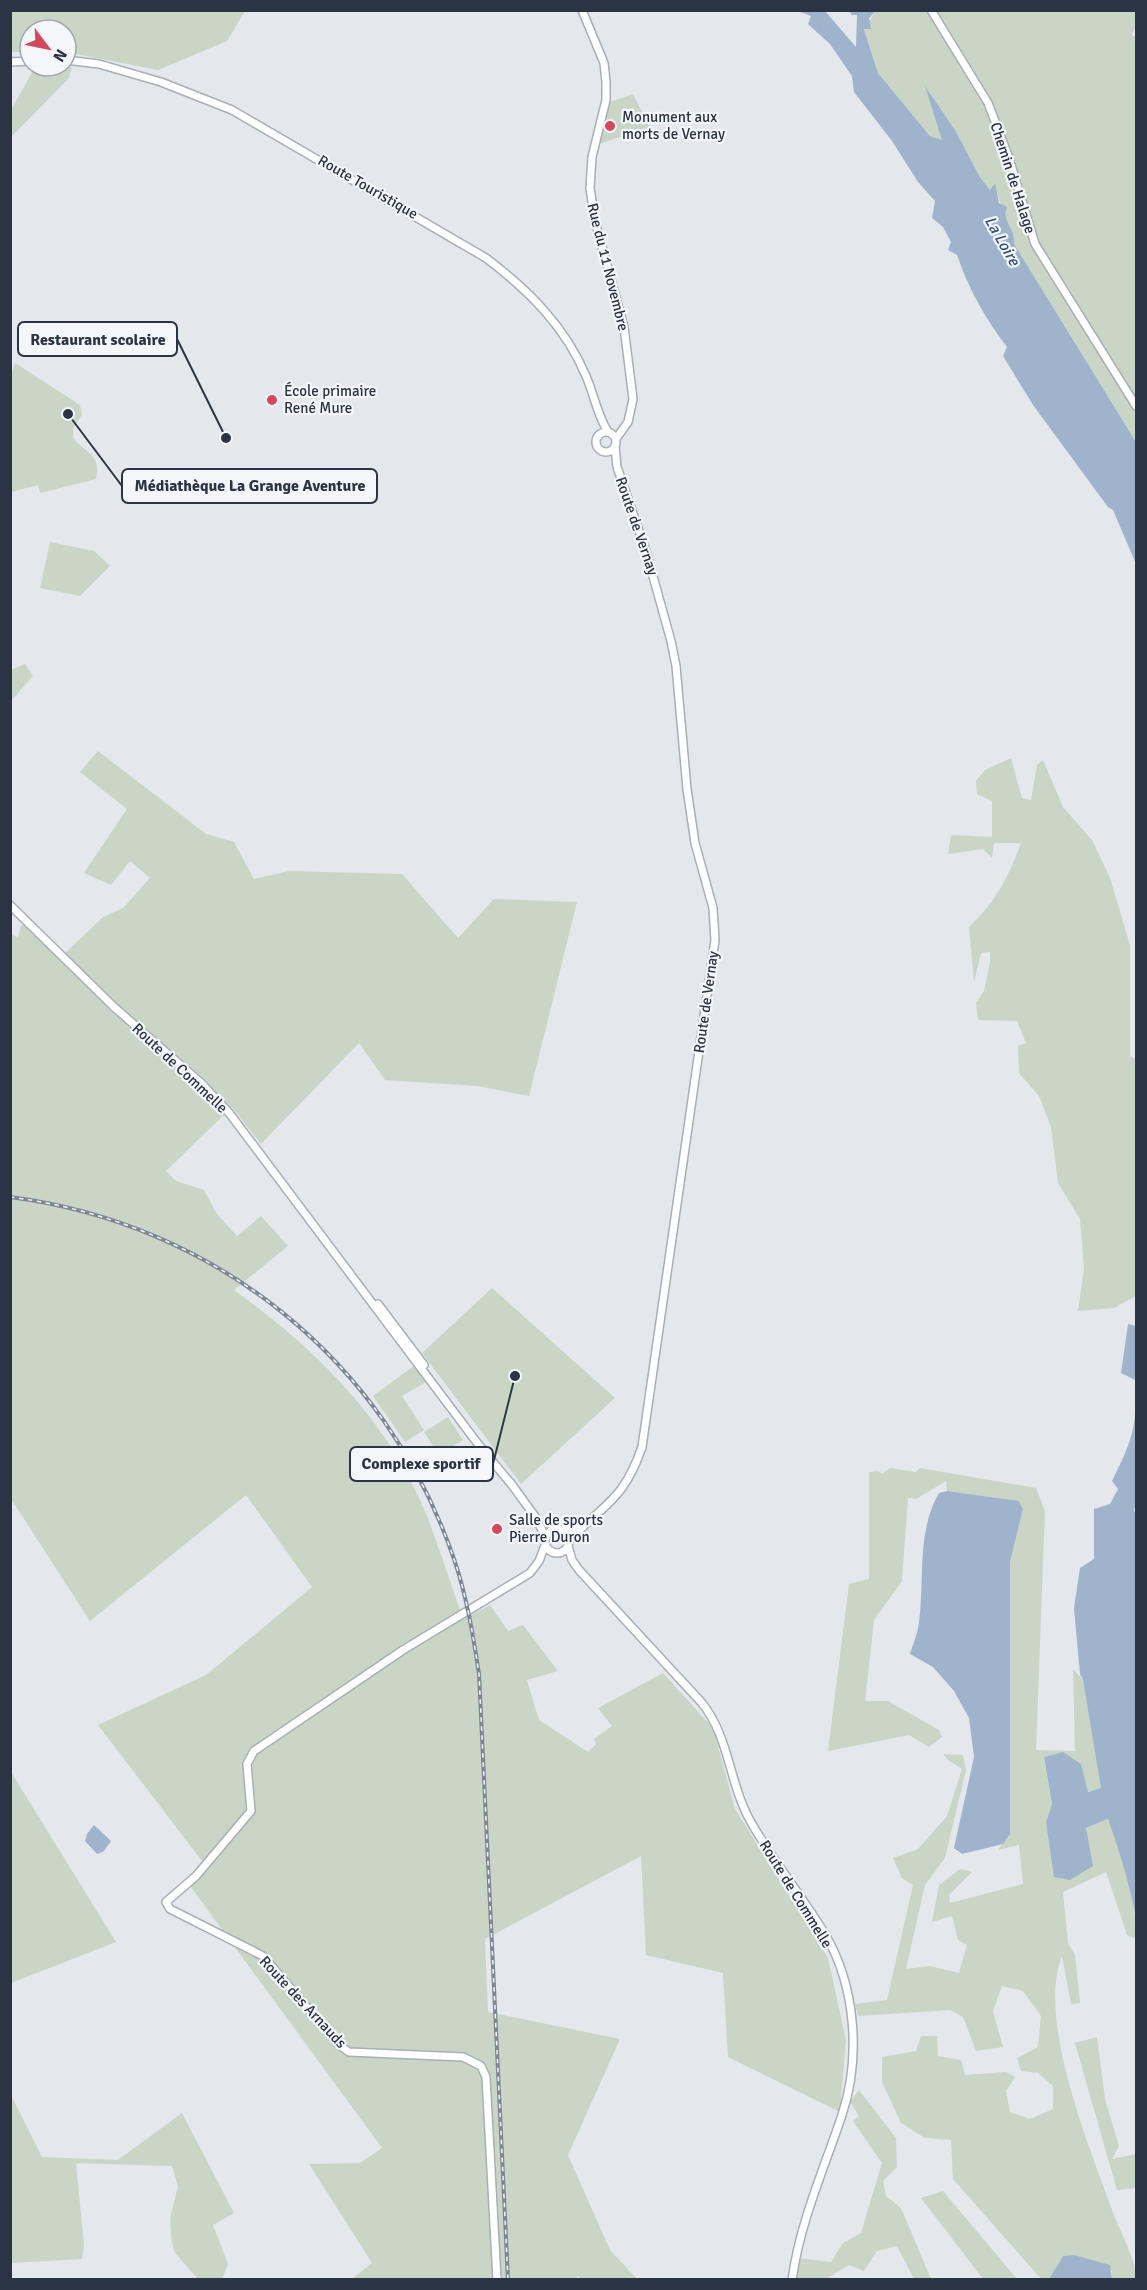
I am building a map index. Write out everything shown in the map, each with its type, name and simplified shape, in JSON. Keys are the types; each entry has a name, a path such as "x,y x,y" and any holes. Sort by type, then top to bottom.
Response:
{"street":[{"name":"Rue du 11 Novembre","path":"582,10 604,63 606,100 592,157 590,188 595,221 624,327 633,399 628,422 612,438"},
{"name":"Chemin de Halage","path":"931,10 988,104 1009,158 1035,244 1137,406"},
{"name":"Route Touristique","path":"78,61 99,64 153,80 232,110 486,258 518,282 557,325 573,350 597,410 612,438"},
{"name":"Route Touristique","path":"597,410 596,445 601,451"},
{"path":"597,437 612,438 610,451 601,451"},
{"name":"Route de Vernay","path":"555,1552 568,1544 584,1525 608,1506 625,1487 642,1447 715,940 712,908 695,843 687,789 676,666 671,641 646,551 616,466 612,438"},
{"name":"Route de Vernay","path":"601,451 616,466"},
{"name":"Route de Commelle","path":"10,905 22,913 114,1007 201,1083 230,1114 345,1265 394,1323 536,1518 546,1541 555,1552 572,1560 717,1723 736,1789 747,1815 825,1935 838,1965 853,2027 852,2080 798,2241 792,2280"},
{"name":"Route de Commelle","path":"536,1518 558,1530 568,1544 572,1560"},
{"name":"Route de Vernay","path":"558,1530 584,1525"},
{"path":"546,1541 558,1530"},
{"name":"Route des Arnauds","path":"497,2280 486,2077 481,2066 463,2057 349,2052 339,2045 263,1956 170,1909 166,1902 196,1876 251,1811 247,1764 254,1751 403,1650 530,1573 539,1560 546,1541"},
{"name":"Route des Arnauds","path":"539,1560 555,1552"}],"green space":[{"path":"11,10 245,11 227,41 158,70 78,54 78,18 18,18 18,52 11,52"},
{"path":"876,11 1136,11 1136,26 1132,35 1136,37 1136,442 1014,244 994,184 990,190 980,177 955,130 926,88 943,141 930,136 878,73 864,28"},
{"path":"29,78 69,78 11,137 11,110"},
{"path":"633,94 650,127 599,144 610,102"},
{"path":"15,363 80,405 82,415 73,428 73,437 94,458 97,470 96,479 40,493 38,485 11,492 10,379"},
{"path":"50,542 94,551 110,566 80,596 40,588"},
{"path":"25,664 33,676 11,701 11,670"},
{"path":"98,751 206,834 234,842 254,879 289,871 402,874 458,938 494,899 577,902 529,1096 477,1086 385,1080 359,1043 261,1144 232,1107 166,1171 176,1181 204,1190 217,1214 237,1236 261,1216 288,1246 234,1290 321,1362 347,1389 392,1448 427,1516 463,1619 490,1605 508,1631 523,1625 558,1671 527,1680 539,1720 588,1752 596,1744 594,1739 612,1726 598,1708 663,1673 713,1728 735,1809 828,1958 846,2040 840,2112 728,2057 723,1973 646,1955 641,1856 485,1939 488,2012 620,2039 568,2155 610,2250 637,2279 581,2279 578,2276 574,2280 352,2279 372,2263 309,2164 360,2163 382,2148 188,1883 205,1865 98,1725 206,1675 312,1587 246,1495 90,1621 11,1499 10,933 18,938 21,926 26,924 59,959 103,917 123,908 150,878 130,861 111,885 84,873 127,809 80,772"},
{"path":"1011,758 1022,798 1031,800 1037,765 1043,760 1063,807 1092,840 1110,878 1130,945 1130,1056 1136,1059 1136,1296 1114,1308 1078,1311 1084,1268 1080,1219 1058,1183 1051,1127 1039,1096 1019,1073 1018,1046 1026,1043 1017,1021 978,1020 976,1003 984,991 990,952 981,953 974,982 969,927 1000,888 1021,843 994,843 992,858 983,849 948,854 951,835 992,837 992,801 977,794 976,781 985,770"},
{"path":"492,1288 615,1398 521,1484 422,1353"},
{"path":"415,1365 426,1382 402,1396 424,1430 405,1442 373,1396"},
{"path":"448,1417 463,1440 439,1455 424,1432"},
{"path":"890,1468 916,1472 920,1468 1036,1488 1045,1511 1036,1750 1075,1751 1073,1669 1083,1680 1102,1788 1087,1792 1081,1764 1044,1758 1052,1805 1046,1822 1086,1828 1109,1819 1131,1893 1136,1923 1136,1939 1127,1935 1106,1872 1063,1892 1068,1943 1075,1955 1080,2003 1071,2004 1062,1956 1056,1983 1056,2014 1070,2086 1093,2157 1131,2255 1136,2279 1112,2279 1112,2271 1063,2256 1049,2279 1041,2279 953,2179 951,2140 925,2138 901,2123 882,2082 882,2057 916,2051 921,2036 937,2036 938,2056 961,2060 965,2075 1006,2072 1015,2077 1006,2091 1010,2112 1030,2119 1053,2109 1053,2086 1038,2073 1021,2071 1017,2058 1038,2047 1041,2016 1023,1991 1002,1986 993,2011 1003,2047 976,2051 963,2017 950,2010 858,2016 855,2004 887,2000 913,1885 902,1878 893,1858 918,1849 947,1816 962,1769 943,1754 963,1755 966,1770 945,1858 925,1885 906,1969 930,1966 959,1973 967,1945 958,1940 952,1916 932,1922 939,1885 960,1869 972,1872 949,1895 950,1903 1023,1884 1019,1845 998,1850 1010,1833 1010,1562 1023,1509 1019,1501 947,1491 946,1481 916,1499 908,1498 902,1581 874,1620 865,1701 888,1701 939,1730 942,1737 929,1747 909,1735 828,1751 849,1584 869,1579 869,1472 878,1471 882,1474"},
{"path":"11,1772 116,1942 11,1983"},
{"path":"1097,2037 1105,2099 1119,2146 1112,2159 1136,2154 1136,2188 1117,2190 1075,2043"},
{"path":"859,2090 896,2138 897,2167 883,2181 886,2196 901,2208 931,2279 914,2279 897,2246 877,2251 864,2271 849,2265 826,2279 795,2280 797,2258 831,2262 843,2243 861,2233 882,2163 853,2121 859,2116 850,2102"},
{"path":"11,2095 42,2157 118,2160 182,2113 234,2213 213,2225 228,2264 222,2279 198,2279 175,2253 170,2219 178,2186 172,2166 76,2163 84,2245 82,2259 11,2263"},
{"path":"943,2191 1017,2279 983,2279 921,2198"}],"water":[{"name":"La Loire","path":"798,11 825,11 856,47 857,15 852,15 849,11 876,11 869,18 871,29 864,29 878,73 930,136 942,140 925,86 955,130 980,177 990,190 995,183 999,203 1007,207 1006,217 1013,234 1014,244 1136,442 1136,564 1113,510 1108,507 1033,405 1003,356 1007,347 978,303 957,255 948,250 951,242 943,227 932,218 935,201 918,182 892,141 854,92 852,76 830,44 808,24 811,16"},
{"path":"1128,1324 1136,1326 1136,1503 1134,1511 1136,1513 1136,1918 1124,1868 1108,1819 1086,1828 1093,1866 1070,1880 1054,1877 1046,1822 1052,1804 1044,1757 1063,1752 1081,1764 1088,1792 1101,1788 1083,1680 1080,1674 1074,1608 1080,1568 1094,1559 1094,1509 1110,1504 1118,1489 1112,1481 1125,1454 1134,1422 1135,1380 1121,1373"},
{"path":"947,1491 1019,1501 1023,1509 1010,1562 1010,1834 1003,1844 962,1854 954,1848 974,1757 969,1718 954,1691 933,1667 910,1654 919,1622 927,1524 939,1493"},
{"path":"94,1825 111,1841 103,1852 97,1854 85,1841"},
{"path":"1074,2255 1110,2265 1112,2279 1049,2279 1063,2256"}],"railway":[{"path":"10,1197 86,1212 157,1237 224,1271 284,1314 338,1365 385,1423 424,1488 459,1573 479,1674 508,2280"}],"place":[{"name":"Monument aux morts de Vernay","path":"610,126"},
{"name":"École primaire René Mure","path":"272,400"},
{"name":"Médiathèque La Grange Aventure","path":"68,414"},
{"name":"Restaurant scolaire","path":"226,438"},
{"name":"Complexe sportif","path":"515,1376"},
{"name":"Salle de sports Pierre Duron","path":"497,1529"}]}
